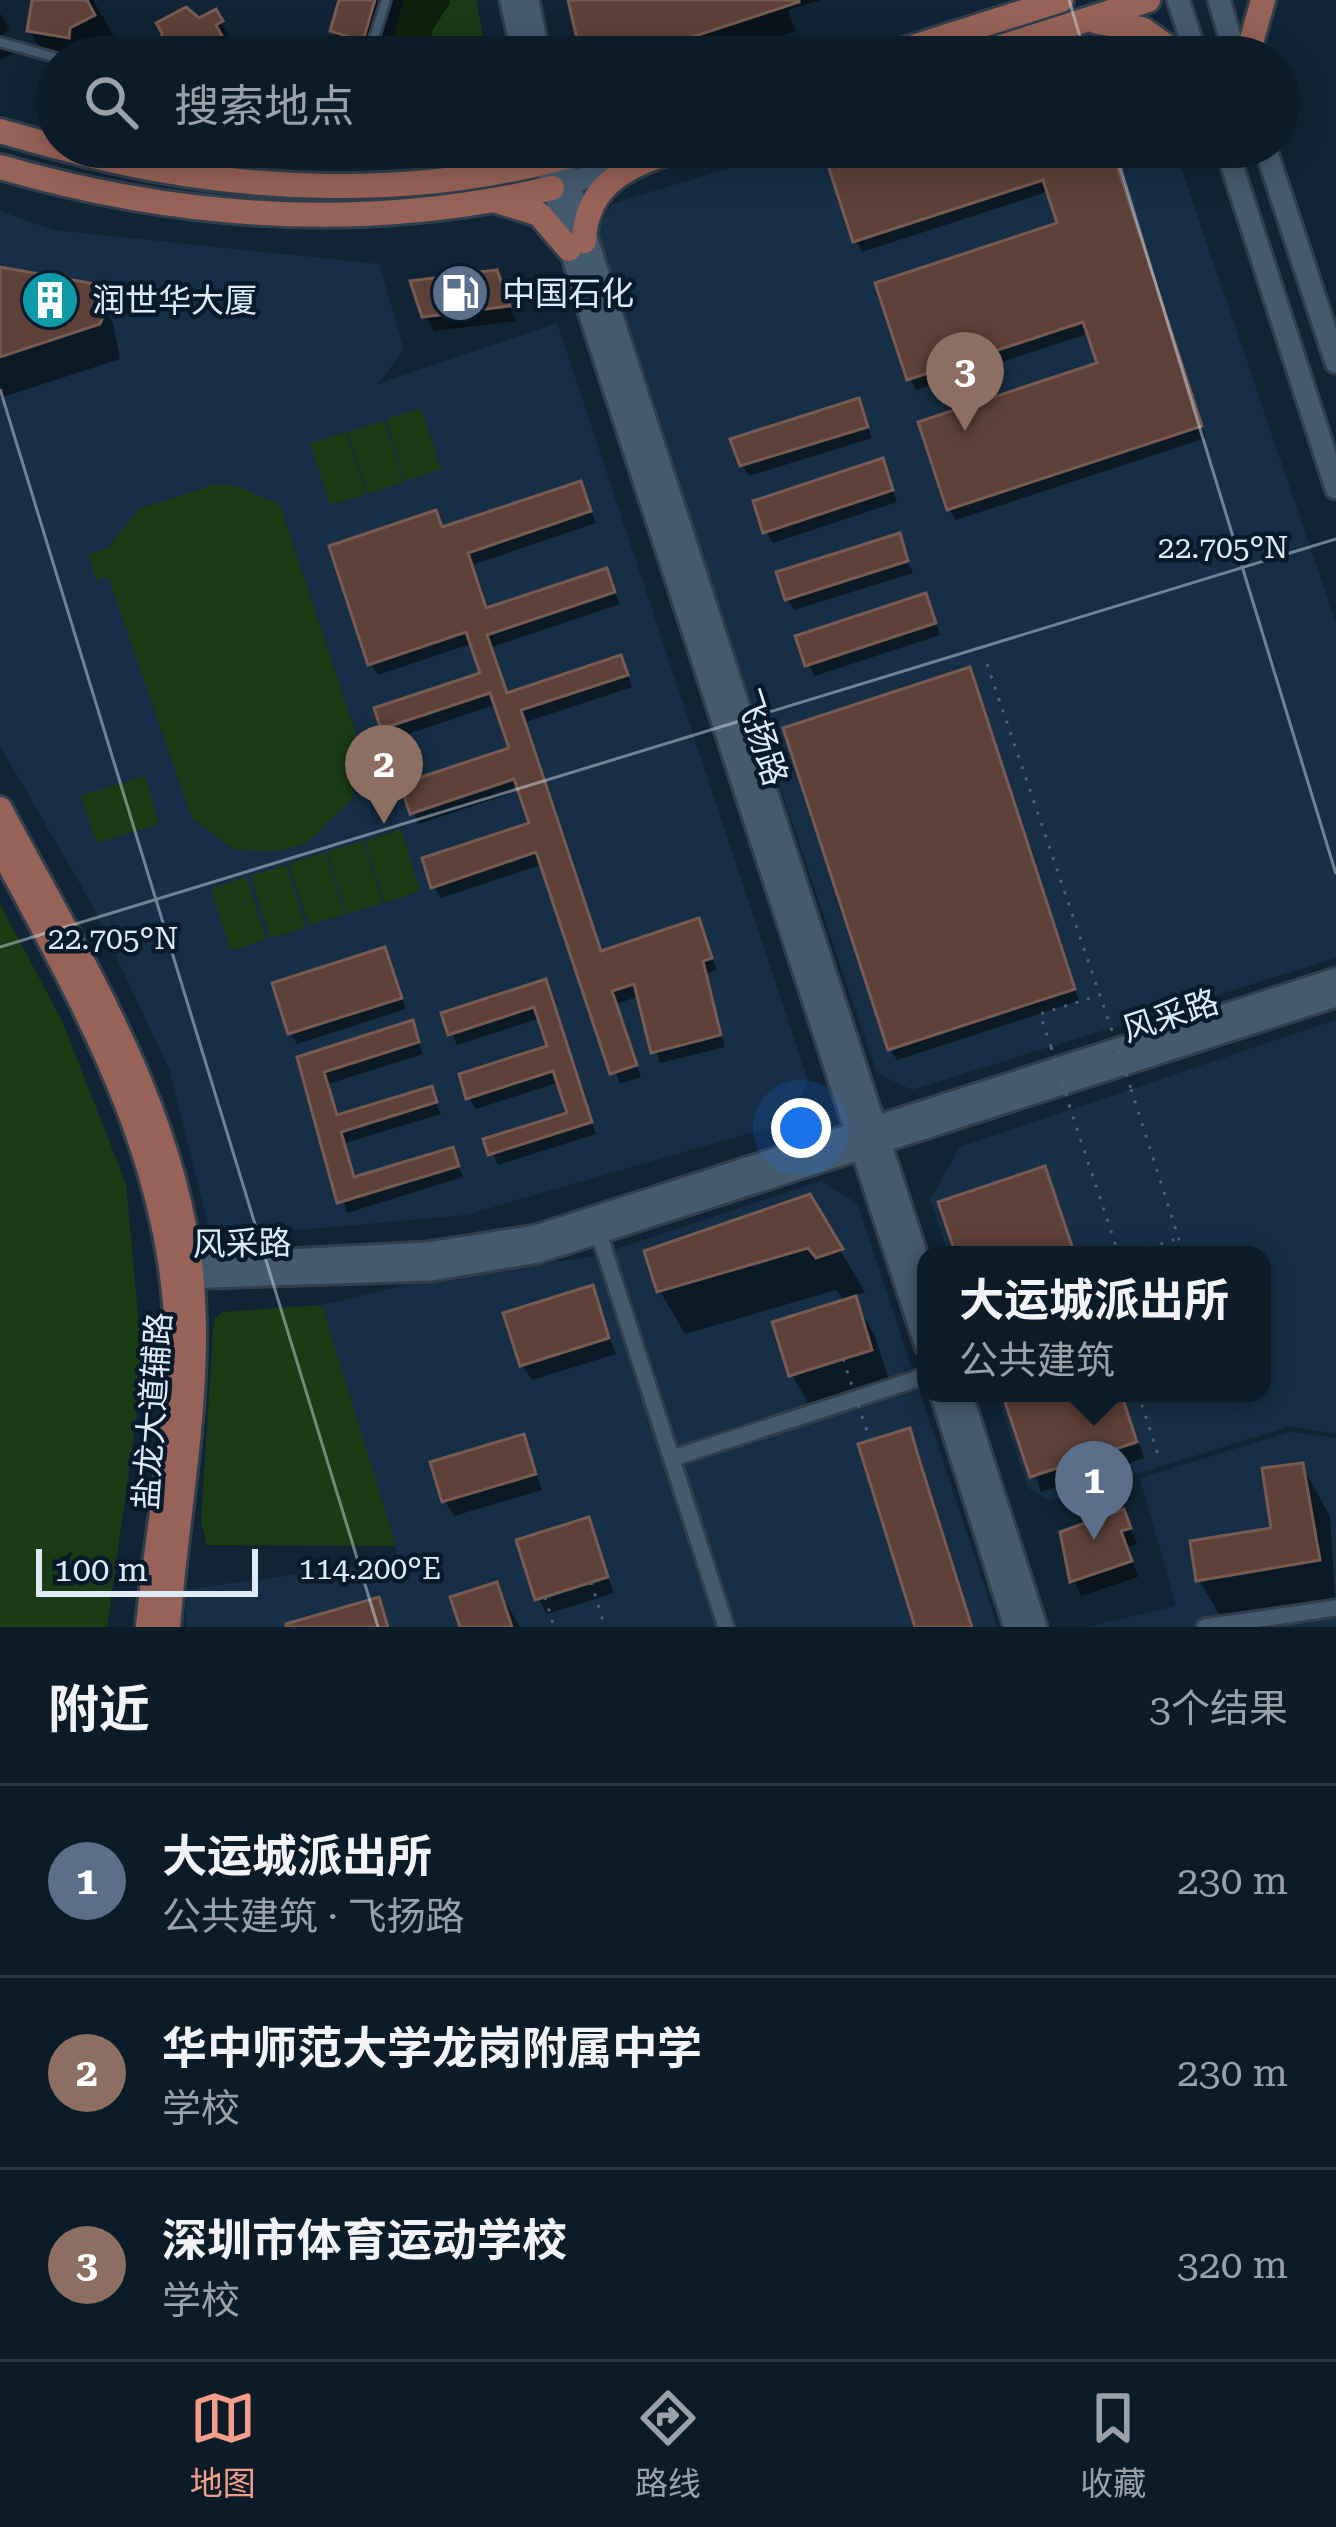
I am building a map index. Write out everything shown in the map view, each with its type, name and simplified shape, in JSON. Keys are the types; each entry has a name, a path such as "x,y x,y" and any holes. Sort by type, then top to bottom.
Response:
{"main road":[{"path":"948,36 1061,0"},
{"path":"1035,36 1148,0"},
{"path":"1253,36 1263,0"},
{"path":"1082,21 1142,29 1152,36"},
{"path":"0,131 36,141"},
{"path":"0,167 86,192 228,214 374,215 492,201 539,214 577,245 595,199 615,175 628,168"},
{"path":"150,168 256,182 383,185 526,168"},
{"path":"490,173 496,168"},
{"path":"492,201 547,168"},
{"name":"盐龙大道辅路","path":"0,809 111,1020 174,1180 192,1394 168,1627"},
{"name":"盐龙大道辅路","path":"0,847 95,1025 133,1112 184,1274 148,1627"}],"street":[{"path":"512,0 519,36"},
{"path":"528,0 535,36"},
{"path":"1178,0 1190,36"},
{"path":"1219,0 1230,36"},
{"name":"飞扬路","path":"555,168 868,1136 917,1313"},
{"path":"1233,168 1336,488"},
{"path":"1272,168 1336,362"},
{"name":"风采路","path":"184,1274 464,1266 599,1234 868,1136 1336,980"},
{"name":"风采路","path":"184,1274 428,1253 514,1240 1336,996"},
{"name":"飞扬路","path":"868,1136 917,1261"},
{"path":"599,1234 727,1627"},
{"path":"673,1458 917,1379"},
{"path":"944,1402 1016,1627"},
{"path":"964,1402 1036,1627"},
{"path":"1205,1627 1336,1608"}],"lane":[{"path":"375,36 386,0"},
{"path":"0,42 36,52"}],"path":[{"path":"987,664 1181,1246"},
{"path":"1098,996 1040,1014 1119,1246"},
{"path":"1152,1246 1179,1238"},
{"path":"843,1359 870,1440"},
{"path":"1141,1402 1158,1454"},
{"path":"591,1582 605,1627"},
{"path":"545,1597 554,1627"}],"shaded area":[{"path":"729,168 1181,168 1336,623 1336,958 912,1090 877,1073 594,238 612,204"},
{"path":"0,211 54,230 379,264 404,350 378,384 557,323 808,1081 788,1122 466,1215 211,1238 170,1071 90,901 0,746"},
{"path":"1336,1020 1336,1434 1290,1426 1050,1501 1028,1488 999,1402 1271,1402 1271,1246 946,1246 930,1199 960,1147"},
{"path":"821,1181 857,1203 917,1383 917,1402 923,1402 998,1627 186,1627 185,1589 399,1561 322,1305 431,1279 596,1256"},
{"path":"1290,1432 1336,1438 1336,1627 1087,1627 1176,1606 1140,1478"}],"green space":[{"path":"404,0 476,0 483,36 393,36"},
{"path":"421,408 441,469 405,481 386,419"},
{"path":"384,421 404,482 368,494 348,432"},
{"path":"346,432 366,494 330,505 310,443"},
{"path":"213,485 236,486 280,505 358,740 352,799 307,843 275,852 234,849 192,818 108,577 96,581 89,555 108,548 139,509"},
{"path":"145,776 159,824 96,843 81,795"},
{"path":"401,829 420,891 385,903 365,841"},
{"path":"363,841 383,903 347,914 327,852"},
{"path":"325,852 345,914 309,925 289,864"},
{"path":"286,865 306,927 270,938 251,876"},
{"path":"246,877 266,939 231,951 211,889"},
{"path":"0,904 62,1021 126,1184 143,1371 107,1627 0,1627"},
{"path":"322,1305 396,1546 207,1545 201,1522 214,1319 223,1312"}],"building":[{"path":"32,0 87,0 95,15 70,28 69,36 27,31"},
{"path":"339,0 375,0 364,36 330,31"},
{"path":"568,0 799,0 695,36 576,36"},
{"path":"186,7 199,18 216,9 223,21 216,25 222,36 162,36 156,23"},
{"path":"829,168 1118,168 1202,426 947,510 918,422 1097,363 1083,322 907,380 875,283 1057,223 1043,180 853,242"},
{"name":"润世华大厦","path":"0,267 95,284 104,315 100,324 0,357"},
{"name":"中国石化","path":"497,270 510,306 422,317 410,281"},
{"path":"859,398 868,427 740,466 730,439"},
{"path":"883,458 893,490 763,533 753,501"},
{"path":"581,481 591,511 468,553 486,608 607,568 615,592 487,635 507,693 621,655 628,675 521,710 601,951 699,918 712,958 703,961 721,1035 651,1053 634,984 612,991 637,1065 610,1074 536,852 431,888 422,858 529,823 514,779 410,814 400,784 509,748 490,693 381,729 374,708 480,673 466,632 368,665 329,546 436,510 442,527"},
{"path":"900,533 908,561 785,600 776,572"},
{"path":"926,593 936,623 805,666 795,636"},
{"path":"970,667 1075,989 888,1050 783,728"},
{"path":"385,947 402,998 288,1034 272,983"},
{"path":"546,979 592,1122 488,1155 483,1139 567,1113 553,1071 466,1099 459,1074 547,1046 534,1007 448,1035 441,1013"},
{"path":"413,1020 419,1042 324,1072 337,1115 432,1086 437,1102 341,1132 354,1177 453,1147 459,1166 337,1203 297,1057"},
{"path":"1045,1166 1072,1246 953,1246 938,1202"},
{"path":"810,1194 843,1249 816,1258 808,1248 657,1292 644,1251"},
{"path":"593,1285 609,1338 520,1366 503,1313"},
{"path":"856,1296 872,1350 789,1376 772,1322"},
{"path":"1005,1402 1124,1402 1137,1442 1030,1477"},
{"path":"910,1428 972,1627 915,1627 858,1444"},
{"path":"524,1434 536,1474 442,1502 430,1462"},
{"path":"1303,1463 1320,1560 1196,1581 1190,1541 1271,1528 1262,1468"},
{"path":"1124,1509 1131,1528 1121,1531 1132,1561 1070,1582 1060,1532"},
{"path":"589,1517 608,1577 535,1600 516,1540"},
{"path":"497,1582 512,1627 460,1627 450,1597"},
{"path":"379,1597 388,1627 286,1627 286,1624"}],"place":[{"name":"中国石化","path":"460,293"},
{"name":"润世华大厦","path":"50,300"},
{"name":"深圳市体育运动学校","path":"965,431"},
{"name":"华中师范大学龙岗附属中学","path":"384,824"},
{"name":"大运城派出所","path":"1094,1540"}]}
